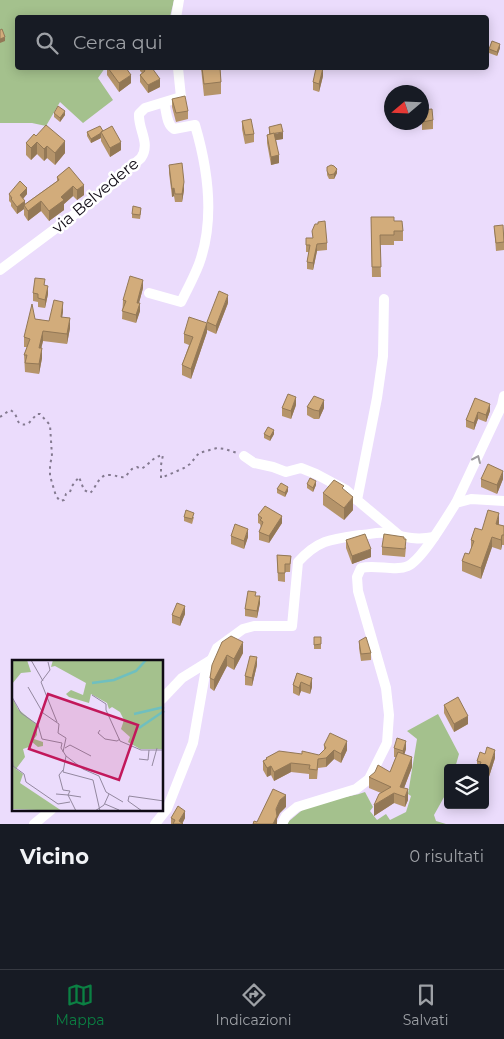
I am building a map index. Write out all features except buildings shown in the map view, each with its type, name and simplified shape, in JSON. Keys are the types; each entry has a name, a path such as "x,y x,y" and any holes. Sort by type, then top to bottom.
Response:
{"street":[{"path":"176,15 179,0"},
{"name":"via Belvedere","path":"0,270 95,199 141,158 146,146 138,120 139,114 145,108 181,97 178,70"},
{"path":"148,294 181,302 199,263 208,226 202,149 195,124 171,128 164,103"},
{"path":"357,500 383,356 384,299"},
{"path":"282,824 286,816 296,807 356,789 369,779 387,743 389,715 386,688 358,591 357,577 361,568 371,565 392,569 408,566 434,537 456,503 502,405 504,396"},
{"path":"244,456 254,463 286,472 301,468 316,474 346,490 400,537"},
{"path":"456,503 471,499 504,501"},
{"path":"155,824 167,809 193,743 205,674 217,648 242,629 254,626 292,626 298,562 314,547 328,540 382,533 419,540 434,537"},
{"path":"164,697 182,678 212,660"},
{"path":"34,824 49,812"}],"path":[{"path":"0,417 10,410 15,414 20,425 28,424 38,414 48,421 50,425 52,456 50,476 56,496 60,501 64,500 66,494 70,492 79,477 84,490 90,493 104,476 110,474 125,477 132,469 137,467 141,469 150,460 163,455 161,478 184,468 199,453 217,448 244,456"}],"green space":[{"path":"0,0 174,0 170,15 15,15 15,70 104,70 98,78 113,100 83,123 60,102 46,126 32,123 0,123"},
{"path":"438,714 459,754 456,764 444,764 444,797 434,815 436,821 446,824 287,824 302,810 311,805 365,792 373,807 370,811 377,820 386,814 390,820 406,812 411,796 408,794 417,739 407,731"}]}
